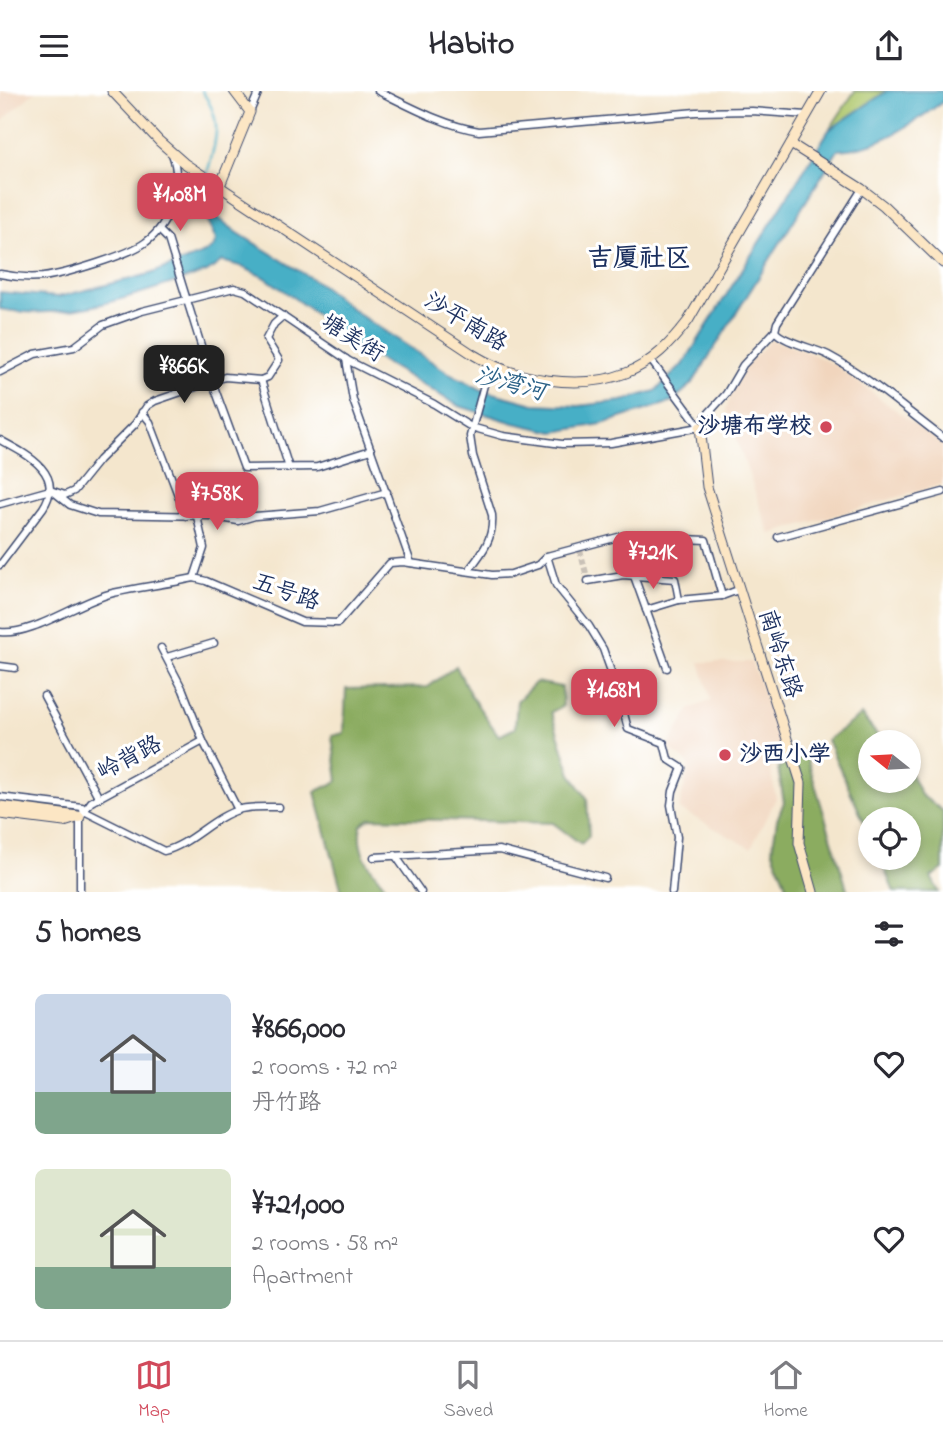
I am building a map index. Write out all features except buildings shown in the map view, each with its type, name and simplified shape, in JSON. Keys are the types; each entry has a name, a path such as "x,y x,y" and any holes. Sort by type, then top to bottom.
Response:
{"street":[{"name":"沙平南路","path":"112,91 184,163 474,355 535,377 584,381 600,380 629,372 670,345 688,321 821,91"},
{"path":"233,91 250,112"},
{"path":"215,185 259,91"},
{"path":"378,91 431,117 460,128 479,131 696,112 752,111 807,115"},
{"path":"792,144 884,206 943,263"},
{"path":"0,274 33,277 61,273 140,246 159,230 169,212 176,172 172,153"},
{"path":"650,359 700,427 705,426 706,416 719,404 743,365 775,331 777,323 860,188"},
{"path":"159,230 168,239 174,255 212,381 244,468 317,467 371,450"},
{"name":"塘美街","path":"0,372 35,354 74,347 103,325 186,296 234,288 245,291 346,359 472,424 503,436 562,444 611,443 700,427"},
{"path":"0,504 53,491 65,495 74,491 99,460 135,424 147,405 155,401 212,381 234,377 261,380 268,377 279,361 267,339 274,324 283,316"},
{"path":"775,331 782,338 818,351 849,367 943,438"},
{"path":"346,359 352,400 411,563"},
{"path":"468,571 488,545 493,525 470,446 472,424 490,363"},
{"path":"261,380 289,468"},
{"path":"142,412 150,422 186,516"},
{"name":"南岭东路","path":"700,427 707,487 801,783 799,843 813,892"},
{"path":"1,442 38,465 50,480 53,491 70,505 98,514 197,516 238,521 255,516 320,510 387,492"},
{"path":"0,565 53,491"},
{"path":"778,537 943,492"},
{"path":"0,632 26,629 112,593 194,578 204,548 197,516"},
{"name":"五号路","path":"194,578 292,618 326,624 338,623 390,563 411,563 492,575 510,574 538,565 547,555 622,535 706,540 722,596"},
{"path":"547,555 556,585 603,649 628,729 664,743 668,758 681,768 671,805 677,837 672,892"},
{"path":"588,581 589,583 623,575 675,579 679,600"},
{"path":"634,576 667,668"},
{"path":"646,610 679,600 722,596 738,590"},
{"path":"167,657 214,643"},
{"path":"161,648 238,810"},
{"path":"0,666 15,668"},
{"path":"44,696 99,798"},
{"name":"岭背路","path":"82,812 91,802 203,741"},
{"path":"0,797 82,812 164,851 238,810 279,807"},
{"path":"0,806 82,812"},
{"path":"0,814 64,822 82,812"},
{"path":"80,892 82,812"},
{"path":"374,857 499,850 605,879"},
{"path":"395,855 421,892"}],"shaded area":[{"path":"0,91 35,91 0,123"},
{"name":"沙塘布学校","path":"771,340 833,364 943,445 943,484 770,534 726,410 747,365"},
{"name":"沙西小学","path":"700,662 752,662 781,741 769,762 776,798 751,848 679,809 689,764 668,747 690,709 711,700"}],"green space":[{"path":"855,91 887,91 829,130"},
{"path":"456,666 471,696 499,736 515,728 517,701 536,682 562,687 563,706 551,712 571,774 587,798 589,836 581,844 553,823 370,818 361,825 363,853 377,877 390,892 342,892 315,792 338,781 332,736 344,733 346,689 428,687"},
{"path":"861,715 873,730 858,730 858,793 920,793 943,811 943,869 931,877 939,892 894,892 885,870 921,870 921,807 858,808 827,740"},
{"path":"806,755 848,892 789,892 772,850 777,820 784,802 778,768"}],"water":[{"path":"887,91 943,91 943,102 882,140 838,150 692,384 671,402 602,424 554,432 459,406 349,342 266,278 222,261 207,272 79,309 27,312 0,309 0,292 58,297 150,274 205,253 214,246 216,240 203,209 203,193 213,214 238,233 317,282 360,315 449,373 482,390 534,404 578,406 622,401 655,391 684,363 829,130"}],"waterway":[{"path":"202,91 216,122 215,141 207,174"},
{"path":"203,194 205,180"}],"tunnel":[{"path":"580,550 588,581"}],"place":[{"name":"沙塘布学校","path":"826,427"},
{"name":"沙西小学","path":"725,755"}],"district":[{"name":"吉厦社区","path":"639,260"}],"water label":[{"name":"沙湾河","path":"510,385"}]}
